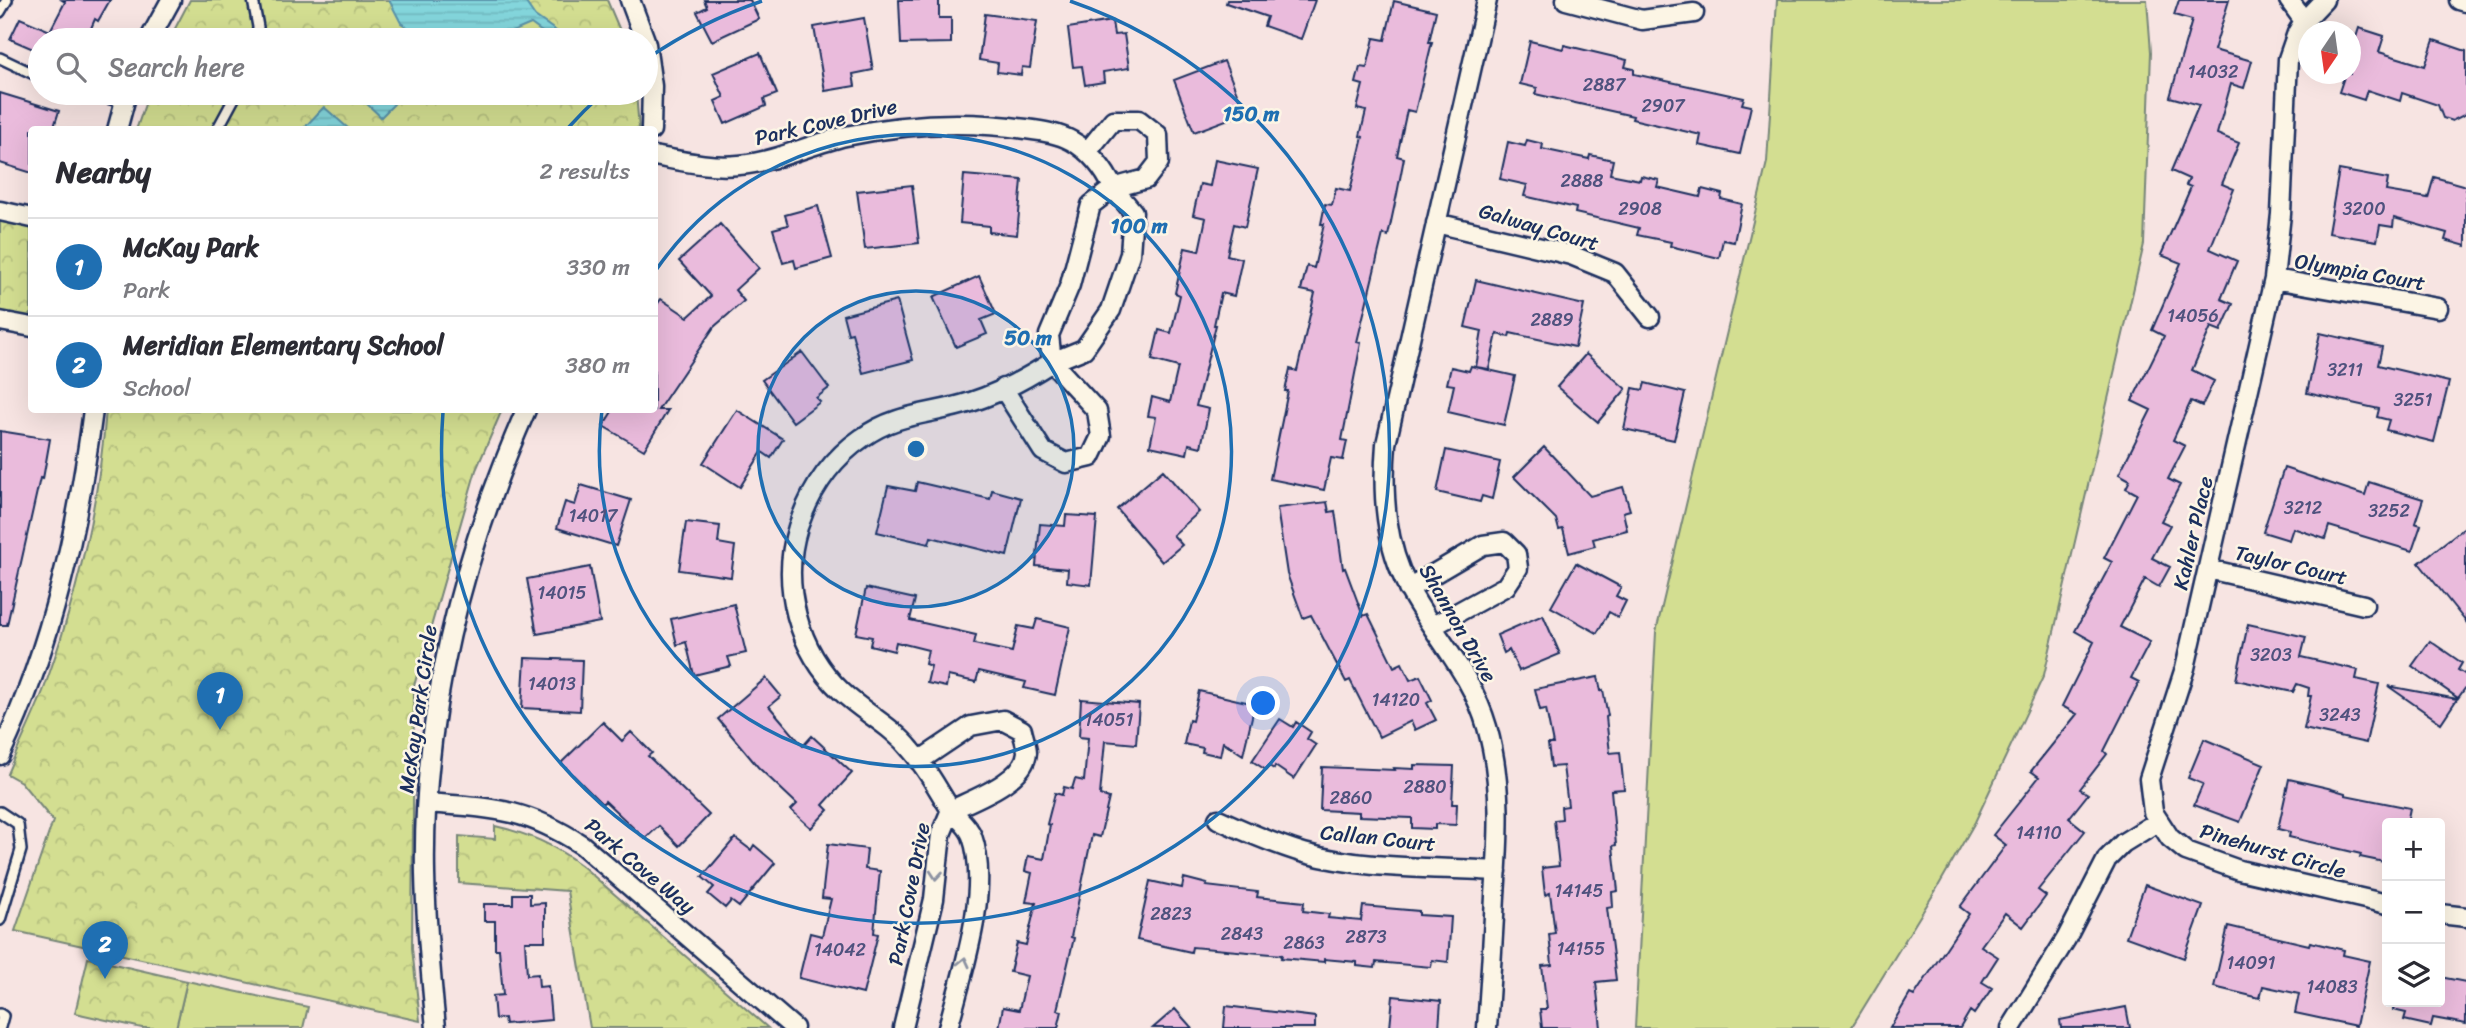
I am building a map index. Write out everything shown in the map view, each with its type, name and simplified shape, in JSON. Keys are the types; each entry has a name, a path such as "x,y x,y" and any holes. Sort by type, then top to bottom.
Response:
{"street":[{"path":"156,28 171,0"},
{"path":"630,0 640,28"},
{"name":"Shannon Drive","path":"1487,1028 1500,804 1496,764 1474,693 1457,662 1408,589 1388,529 1383,478 1386,444 1488,0"},
{"path":"1566,0 1642,20 1694,13"},
{"path":"2289,0 2304,21 2324,0"},
{"path":"2459,0 2466,2"},
{"name":"Kahler Place","path":"2157,822 2150,801 2149,779 2177,698 2274,279 2281,214 2288,59 2298,31"},
{"path":"118,126 124,105"},
{"path":"651,126 652,105"},
{"path":"1003,388 1043,451 1066,463 1091,457 1101,436 1097,411 1052,362 1049,335 1070,285 1091,205 1113,188 1146,179 1159,162 1158,135 1139,120 1113,120 1087,152"},
{"name":"Park Cove Drive","path":"658,157 702,165 738,166 767,161 844,137 897,126 944,123 998,125 1051,133 1071,140 1087,152 1108,176 1113,188 1133,212 1130,254 1111,310 1084,349 970,403 911,415 884,425 862,438 838,458 820,480 804,508 795,538 791,569 797,620 824,673 842,692 888,726 919,761 951,810 971,833 978,862 976,909 948,1028"},
{"path":"0,211 28,217"},
{"name":"Galway Court","path":"1436,223 1571,255 1615,273 1650,317"},
{"name":"Olympia Court","path":"2274,279 2438,308"},
{"path":"0,321 28,326"},
{"path":"0,755 33,676 56,604 74,530 93,413"},
{"name":"McKay Park Circle","path":"436,1028 428,948 425,872 427,803 441,682 456,608 477,534 525,413"},
{"path":"1408,589 1483,545 1504,542 1516,554 1518,568 1506,586 1433,626"},
{"name":"Taylor Court","path":"2208,569 2364,605"},
{"name":"Park Cove Drive","path":"903,1028 934,899 940,834 951,810 982,796 1018,774 1027,752 1022,730 1003,720 971,726 919,761"},
{"name":"Park Cove Way","path":"427,803 496,808 555,827 582,845 794,1028"},
{"name":"Callan Court","path":"1219,819 1261,839 1306,853 1352,862 1497,871"},
{"path":"2011,1028 2066,939 2108,859 2123,843 2157,822"},
{"name":"Pinehurst Circle","path":"2157,822 2170,838 2186,851 2273,878 2382,903"},
{"path":"2445,915 2466,917"}],"lane":[{"path":"0,12 7,0"},
{"path":"253,0 258,28"},
{"path":"0,58 28,71"},
{"path":"219,126 231,105"},
{"path":"0,812 18,824 20,850 0,920"},
{"path":"0,1014 3,1016 0,1027"}],"green space":[{"path":"190,0 607,0 619,28 175,28"},
{"path":"1777,0 2147,0 2151,52 2144,244 2044,675 1975,822 1851,1028 1635,1028 1656,632 1767,162"},
{"path":"145,105 637,105 639,126 137,126"},
{"path":"0,221 28,227 28,316 14,316 0,311"},
{"path":"106,413 501,413 476,470 414,686 412,948 420,1021 15,931 53,821 21,782 7,774 45,686 77,584 103,445"},
{"path":"495,826 540,841 581,865 768,1028 590,1028 567,891 459,883 459,836 495,839"},
{"path":"88,958 187,981 176,1028 142,1028 75,1013"},
{"path":"187,981 308,1007 303,1028 176,1028"}],"water":[{"path":"389,0 524,0 535,16 552,28 536,28 531,24 522,28 409,28 401,23"},
{"path":"368,105 393,105 381,117"},
{"path":"324,107 346,126 306,126"}],"building":[{"path":"62,0 110,0 91,28 52,28 65,2"},
{"path":"704,0 750,0 759,19 712,41 697,12 707,7"},
{"path":"899,0 939,0 939,18 951,18 951,43 901,44"},
{"path":"1227,0 1315,0 1301,39 1264,26 1267,17 1226,3"},
{"path":"2179,0 2229,0 2214,50 2252,61 2244,88 2231,84 2217,134 2239,143 2222,184 2234,189 2210,249 2237,261 2221,299 2233,304 2221,331 2211,327 2192,370 2214,381 2202,406 2191,401 2173,440 2185,446 2168,479 2180,485 2161,521 2170,525 2152,558 2170,567 2159,587 2145,579 2120,627 2150,642 2131,678 2139,682 2104,751 2107,754 2080,789 2088,794 2069,818 2085,831 2038,890 2046,896 2023,927 2005,913 1981,946 1998,957 1982,982 1992,988 1974,1014 1970,1011 1960,1028 1890,1028 1910,994 1914,996 1969,914 1960,907 2006,845 1993,835 2039,777 2031,771 2077,714 2062,706 2094,642 2075,631 2112,562 2104,558 2137,494 2126,488 2130,480 2119,474 2151,410 2132,401 2164,336 2152,330 2181,263 2161,255 2191,187 2186,185 2189,179 2171,171 2199,105 2170,97 2192,20 2174,15"},
{"path":"1394,1 1436,11 1429,42 1432,42 1415,112 1407,110 1397,156 1404,158 1388,236 1383,234 1357,342 1361,343 1342,440 1347,441 1343,460 1331,458 1324,490 1270,479 1290,369 1297,371 1315,293 1301,290 1307,266 1314,268 1324,224 1321,224 1325,204 1332,205 1336,188 1350,191 1363,137 1360,136 1366,111 1357,109 1363,85 1356,83 1360,67 1367,68 1374,38 1385,40"},
{"path":"985,14 1037,21 1030,68 1022,67 1021,75 997,72 998,63 979,60"},
{"path":"20,18 43,28 28,28 28,47 10,39"},
{"path":"864,18 873,70 853,74 855,86 825,91 814,27"},
{"path":"1112,21 1114,35 1124,34 1129,68 1103,72 1104,82 1085,85 1082,66 1073,67 1068,28"},
{"path":"2361,29 2384,36 2379,52 2425,66 2434,40 2466,51 2466,114 2452,121 2443,118 2438,105 2402,93 2400,101 2367,90 2364,100 2339,92 2342,84 2361,84"},
{"path":"1530,41 1563,49 1564,45 1627,60 1625,67 1634,69 1634,74 1744,98 1742,104 1751,106 1740,154 1699,145 1701,135 1632,119 1633,116 1535,94 1537,88 1520,84"},
{"path":"760,53 777,94 764,99 766,106 725,124 715,101 724,97 713,73"},
{"path":"1224,61 1245,113 1194,132 1174,80"},
{"path":"0,93 28,102 28,105 39,105 59,111 54,126 28,126 28,172 0,163"},
{"path":"1527,140 1543,144 1542,149 1589,159 1590,155 1613,160 1610,174 1640,180 1641,176 1659,180 1657,187 1700,197 1702,189 1722,194 1721,199 1742,204 1734,242 1723,240 1719,258 1670,246 1671,242 1637,235 1639,228 1575,213 1576,208 1524,196 1527,185 1500,179 1508,142 1525,146"},
{"path":"1215,160 1258,169 1245,227 1234,224 1227,255 1242,259 1234,296 1221,293 1196,406 1209,409 1201,447 1189,444 1187,454 1150,446 1156,417 1148,416 1152,397 1170,402 1178,367 1152,360 1159,330 1171,333 1180,295 1175,293 1185,248 1199,251 1206,218 1193,215 1200,184 1210,186"},
{"path":"2339,170 2388,179 2386,191 2428,198 2434,177 2466,186 2466,246 2445,240 2447,233 2394,218 2393,227 2380,225 2377,241 2328,233"},
{"path":"964,175 1022,180 1017,235 989,232 989,226 960,223"},
{"path":"912,185 919,243 865,249 857,191"},
{"path":"818,206 832,258 796,268 794,260 783,263 773,229 788,225 785,215"},
{"path":"720,224 759,268 735,290 744,301 714,327 658,410 658,303 661,299 688,317 711,296 679,261"},
{"path":"979,276 996,314 981,320 987,334 956,347 933,297"},
{"path":"1476,280 1584,305 1575,347 1510,333 1509,337 1497,334 1489,369 1476,367 1482,331 1465,327"},
{"path":"897,301 913,360 863,373 852,333 848,334 843,315"},
{"path":"2320,333 2382,347 2378,365 2449,382 2434,442 2386,430 2389,420 2377,417 2379,409 2307,393"},
{"path":"802,352 829,388 816,398 820,402 793,422 762,380"},
{"path":"1586,354 1626,389 1598,422 1557,387"},
{"path":"1471,366 1515,376 1504,425 1448,412 1454,385 1447,384 1451,367 1469,371"},
{"path":"1645,383 1685,393 1674,440 1624,429 1633,388 1643,390"},
{"path":"658,410 668,410 644,450 603,426 611,413 658,413"},
{"path":"737,410 783,439 771,458 762,452 740,487 703,463"},
{"path":"0,431 50,439 43,479 40,478 7,625 0,625"},
{"path":"1544,447 1590,496 1623,487 1630,510 1623,512 1627,530 1593,539 1595,546 1569,553 1563,529 1559,530 1556,519 1514,477"},
{"path":"1446,450 1500,462 1492,499 1482,496 1480,502 1437,492"},
{"path":"2284,468 2365,495 2369,482 2423,499 2415,523 2421,525 2412,551 2329,526 2325,539 2293,528 2289,540 2263,532"},
{"path":"1163,470 1199,512 1173,535 1182,545 1162,562 1117,509"},
{"path":"917,482 990,499 992,490 1021,498 1007,556 931,537 929,544 877,532 888,486 915,491"},
{"path":"581,485 631,500 616,546 557,528 565,502 575,505"},
{"path":"1327,502 1329,512 1335,511 1343,569 1345,568 1363,616 1368,614 1394,667 1402,663 1410,680 1420,676 1432,700 1427,703 1436,720 1415,730 1411,721 1379,737 1350,680 1346,682 1311,615 1303,618 1287,574 1277,508"},
{"path":"1066,515 1097,517 1091,585 1067,582 1068,569 1036,566 1040,524 1065,526"},
{"path":"686,522 720,526 718,543 735,546 731,577 679,570"},
{"path":"2466,526 2466,622 2419,563"},
{"path":"1576,563 1621,587 1616,596 1626,601 1618,617 1609,612 1597,633 1551,607"},
{"path":"590,567 600,622 537,634 527,579"},
{"path":"866,588 915,599 910,620 976,635 974,644 1012,652 1018,626 1034,629 1037,619 1070,627 1055,695 1024,688 1026,682 979,671 976,682 948,676 946,687 927,683 931,666 925,664 928,650 896,642 894,651 870,645 872,637 856,634"},
{"path":"734,604 746,653 728,657 731,666 694,675 686,642 677,645 671,619"},
{"path":"1543,615 1560,654 1519,671 1509,650 1504,653 1497,635"},
{"path":"2248,624 2306,637 2301,657 2358,670 2356,679 2379,684 2366,743 2304,729 2311,696 2308,696 2309,688 2297,684 2293,692 2236,680"},
{"path":"2430,641 2462,663 2458,670 2466,675 2466,687 2458,698 2412,666"},
{"path":"525,658 582,660 580,711 522,708"},
{"path":"1598,677 1608,716 1610,753 1620,752 1624,789 1611,790 1618,891 1612,892 1613,907 1607,908 1616,980 1596,982 1601,1028 1542,1028 1540,1009 1547,1009 1542,966 1552,965 1549,934 1555,933 1550,893 1545,895 1542,868 1559,866 1554,820 1562,819 1561,807 1568,806 1563,766 1551,767 1548,744 1553,744 1546,709 1540,710 1535,689"},
{"path":"766,678 781,696 769,706 803,746 812,736 852,773 823,805 828,810 811,828 791,810 797,804 758,767 718,719"},
{"path":"2388,686 2457,699 2441,723"},
{"path":"1199,691 1255,704 1243,755 1223,742 1220,756 1202,752 1203,748 1184,744"},
{"path":"1081,699 1139,704 1136,744 1105,741 1100,795 1109,798 1100,837 1092,835 1071,937 1074,938 1057,1010 1062,1011 1058,1028 999,1028 1003,1007 1019,1010 1027,976 1010,972 1017,943 1026,945 1036,903 1026,902 1032,873 1025,871 1028,856 1044,859 1050,825 1047,824 1055,793 1062,795 1064,787 1072,789 1075,779 1084,781 1088,738 1079,737"},
{"path":"1280,719 1293,727 1296,722 1311,732 1307,739 1316,745 1294,779 1275,766 1274,769 1269,766 1266,770 1252,761"},
{"path":"603,722 622,741 631,732 652,753 648,756 709,815 679,846 659,826 645,839 605,801 602,804 561,763"},
{"path":"2204,739 2264,764 2240,822 2194,805 2203,784 2188,778"},
{"path":"1414,765 1454,766 1452,804 1457,804 1456,825 1435,824 1435,829 1412,828 1412,818 1359,816 1359,812 1320,810 1322,767 1395,770 1394,768 1414,769"},
{"path":"2289,779 2345,795 2410,808 2408,818 2382,818 2382,862 2289,837 2290,832 2278,829"},
{"path":"735,838 751,850 754,845 775,863 739,907 731,901 725,908 708,894 714,887 702,877"},
{"path":"828,844 867,849 865,869 880,871 874,933 878,934 863,994 799,978 810,933 822,936 831,899 822,898"},
{"path":"1184,878 1207,884 1206,886 1258,892 1257,897 1304,902 1303,911 1329,914 1328,918 1361,921 1363,906 1451,917 1448,962 1432,960 1431,967 1376,962 1375,968 1357,966 1357,962 1324,959 1324,962 1281,958 1282,955 1192,947 1191,952 1137,940 1150,881 1182,888"},
{"path":"2145,885 2203,906 2184,958 2126,937"},
{"path":"513,894 530,894 530,904 545,903 545,941 525,941 527,975 538,974 539,987 548,986 551,1020 505,1024 504,1018 495,1019 493,996 503,995 499,949 495,949 495,921 484,921 484,904 513,904"},
{"path":"2228,926 2309,945 2310,942 2344,950 2343,955 2370,961 2356,1026 2295,1013 2299,994 2263,986 2260,998 2214,987"},
{"path":"2445,978 2466,982 2466,1024 2433,1018 2431,1026 2404,1020 2406,1013 2393,1010 2393,1007 2445,1007"},
{"path":"1393,996 1441,1001 1439,1028 1390,1028"},
{"path":"1226,1006 1315,1017 1315,1028 1224,1028"},
{"path":"2126,1007 2130,1028 2061,1028 2060,1020"},
{"path":"1175,1009 1192,1028 1153,1028"}],"place":[{"name":"McKay Park","path":"220,730"},
{"name":"Meridian Elementary School","path":"105,979"}]}
